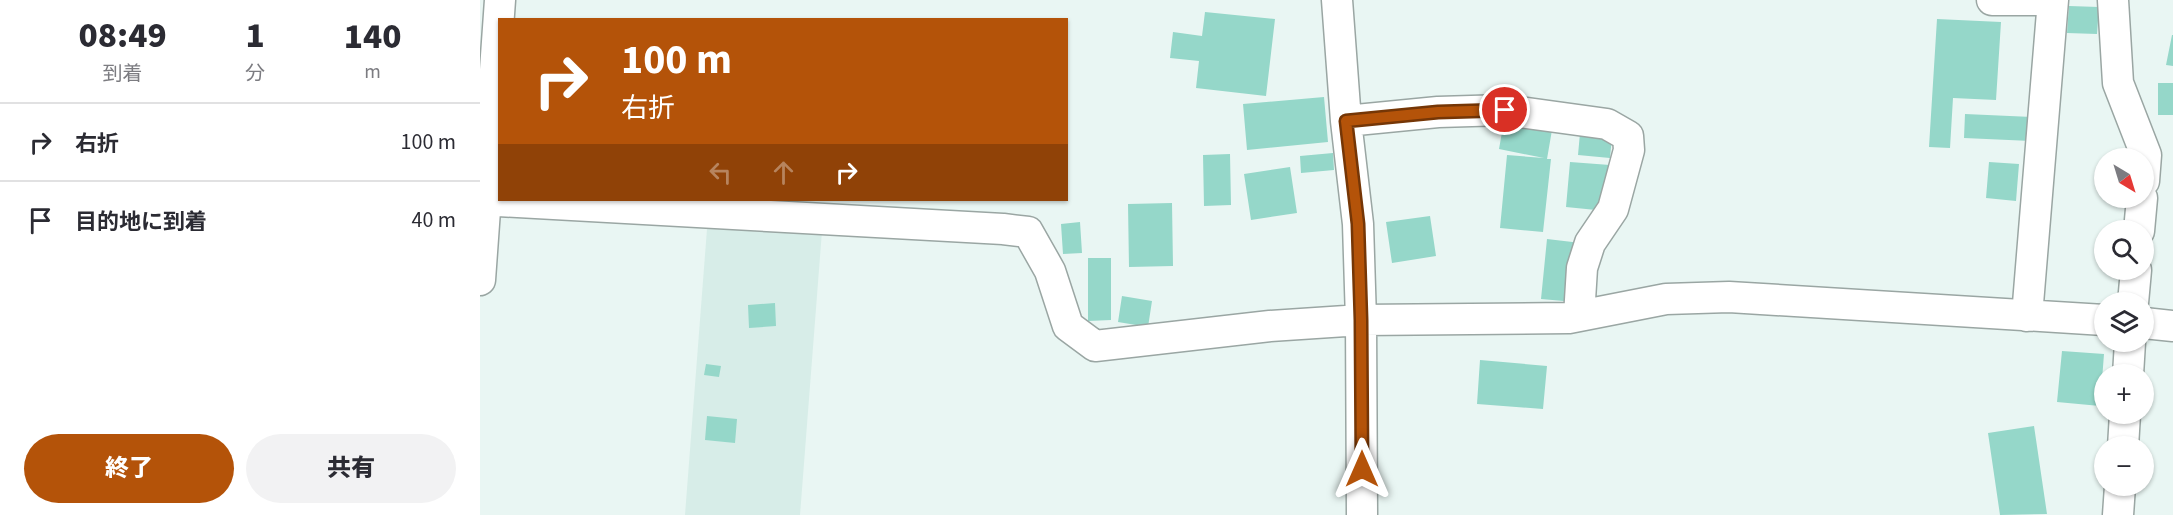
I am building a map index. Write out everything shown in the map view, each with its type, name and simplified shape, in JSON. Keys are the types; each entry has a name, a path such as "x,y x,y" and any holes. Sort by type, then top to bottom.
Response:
{"street":[{"path":"498,18 500,0"},
{"path":"1337,0 1346,121 1358,224 1362,515"},
{"path":"1992,0 2036,0"},
{"path":"2027,315 2053,0"},
{"path":"2113,0 2118,83 2143,148"},
{"path":"480,280 483,200 498,24"},
{"path":"1346,121 1438,112 1505,110 1607,124 1628,136 1629,150 1613,209 1590,243 1582,268 1579,316"},
{"path":"483,200 498,201"},
{"path":"501,201 1028,232 1050,271 1068,326 1095,346 1270,326 1361,320 1569,318 1666,299 1729,297 2094,319"},
{"path":"2154,324 2173,326"},
{"path":"2118,515 2119,496"}],"shaded area":[{"path":"707,229 822,231 800,515 685,515"}],"building":[{"path":"2069,6 2099,7 2097,34 2067,33"},
{"path":"1205,12 1275,19 1266,96 1196,88 1199,61 1170,58 1173,32 1202,36"},
{"path":"1937,19 2001,22 1996,100 1953,98 1950,148 1929,147"},
{"path":"2173,35 2173,66 2166,65"},
{"path":"2158,83 2173,83 2173,115 2158,115"},
{"path":"1324,97 1328,142 1247,150 1243,104"},
{"path":"1965,114 2032,117 2031,141 1964,138"},
{"path":"1504,121 1552,130 1547,159 1551,159 1543,232 1500,228 1507,155 1544,158 1499,149"},
{"path":"1580,133 1612,136 1610,158 1578,155"},
{"path":"1333,153 1334,170 1301,173 1300,156"},
{"path":"1230,154 1231,205 1204,206 1203,155"},
{"path":"1570,162 1610,165 1606,211 1566,207"},
{"path":"1989,162 2019,164 2016,201 1986,198"},
{"path":"1290,167 1297,213 1251,220 1244,174"},
{"path":"1172,203 1173,266 1129,267 1128,204"},
{"path":"1430,216 1436,256 1392,263 1386,222"},
{"path":"1080,222 1082,253 1063,254 1061,224"},
{"path":"1547,239 1581,243 1575,302 1541,299"},
{"path":"1088,258 1111,258 1111,320 1088,321"},
{"path":"1122,296 1152,301 1148,327 1118,322"},
{"path":"775,303 776,326 749,328 748,305"},
{"path":"2062,351 2104,354 2103,364 2094,364 2094,405 2057,402"},
{"path":"1480,360 1547,366 1543,409 1477,404"},
{"path":"706,364 721,366 719,377 704,375"},
{"path":"707,416 737,419 735,443 705,440"},
{"path":"2034,426 2047,514 2000,515 1988,433"}],"route":[{"path":"1362,469 1358,224 1346,121 1438,112 1505,110"}]}
